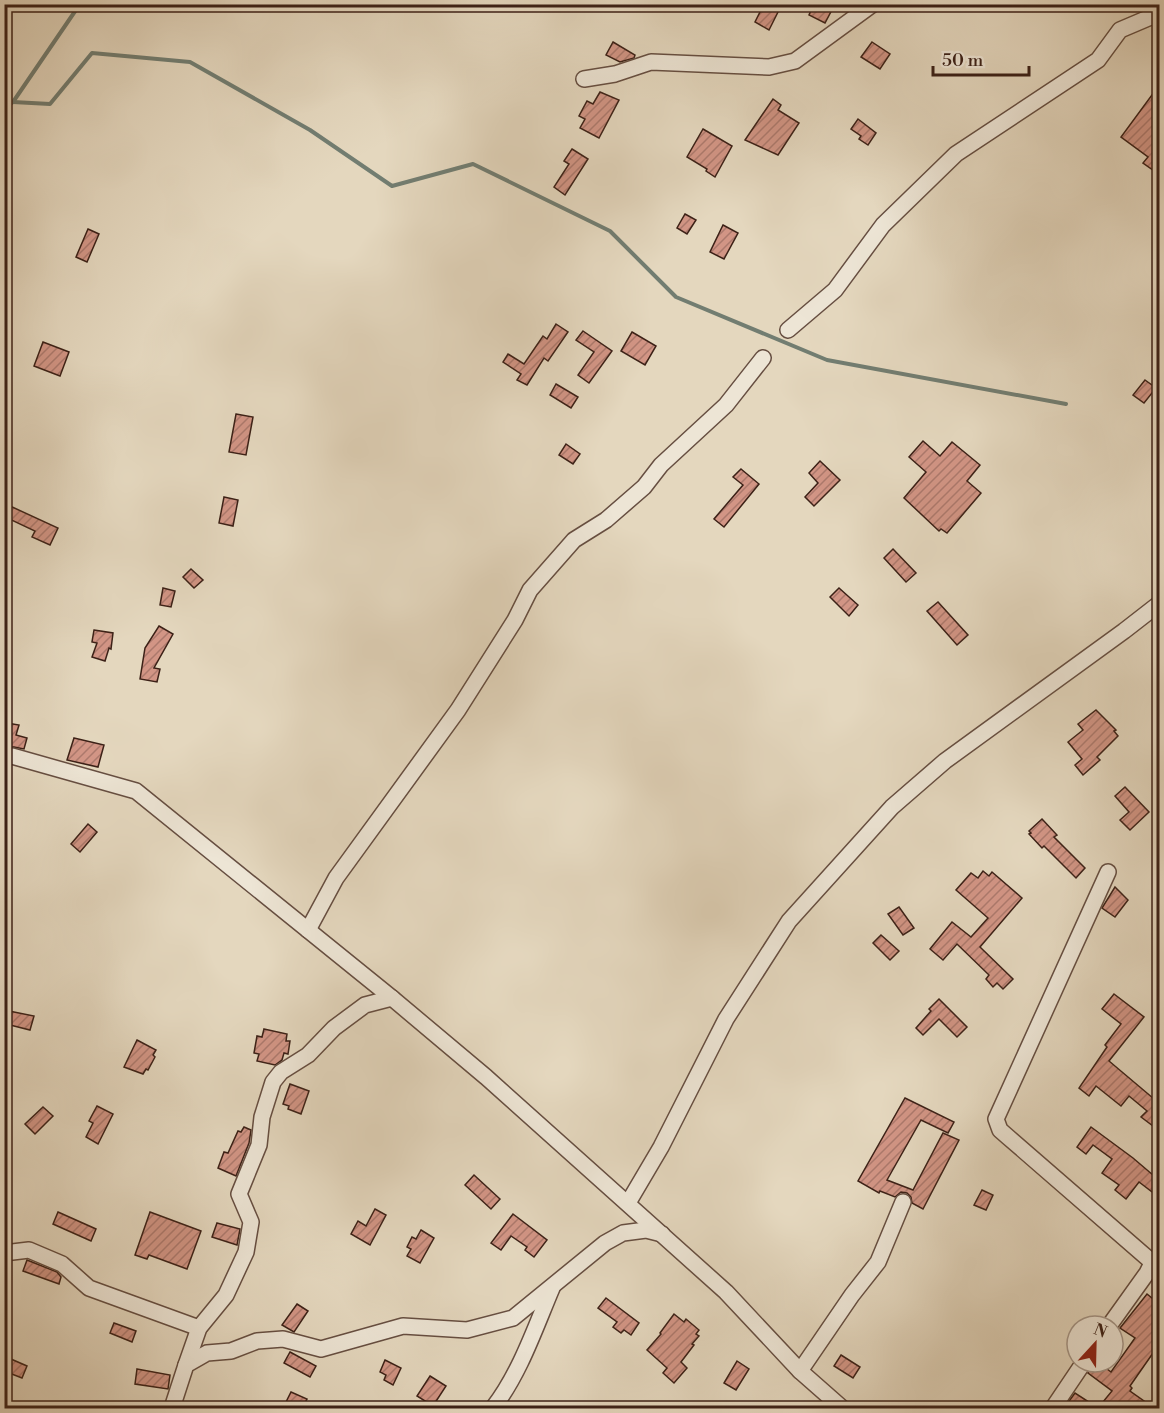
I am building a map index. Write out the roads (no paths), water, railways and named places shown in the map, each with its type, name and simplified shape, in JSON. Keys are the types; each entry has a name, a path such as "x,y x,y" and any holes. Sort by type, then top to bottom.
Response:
{"street":[{"path":"584,79 615,74 651,62 769,67 795,61 873,4"},
{"path":"788,330 835,290 883,225 956,154 1098,60 1120,30 1160,13"},
{"path":"308,930 336,878 458,710 515,620 530,590 574,540 606,520 644,487 661,465 726,405 763,358"},
{"path":"628,1203 661,1147 726,1019 789,921 892,807 945,761 1160,603"},
{"path":"4,757 12,756 136,791 392,998 495,1085 726,1292 800,1371 842,1408"},
{"path":"1108,872 996,1119 1000,1130 1156,1266 1147,1274 1118,1314"},
{"path":"172,1408 198,1328 226,1295 246,1252 251,1222 239,1194 259,1145 262,1117 273,1082 281,1072 308,1055 334,1028 365,1005 392,998"},
{"path":"800,1371 852,1295 878,1262 903,1202"},
{"path":"186,1365 207,1353 231,1351 257,1341 283,1339 321,1349 403,1326 467,1330 513,1318 605,1243 623,1233 646,1230 662,1234"},
{"path":"4,1253 28,1250 62,1264 89,1288 198,1328"},
{"path":"493,1408 502,1397 519,1364 554,1285"},
{"path":"1053,1408 1076,1374"}],"waterway":[{"path":"4,109 13,102 80,4"},
{"path":"13,102 50,104 92,53 190,62 310,130 392,186 473,164 610,231 676,297 827,360 1066,404"}]}
